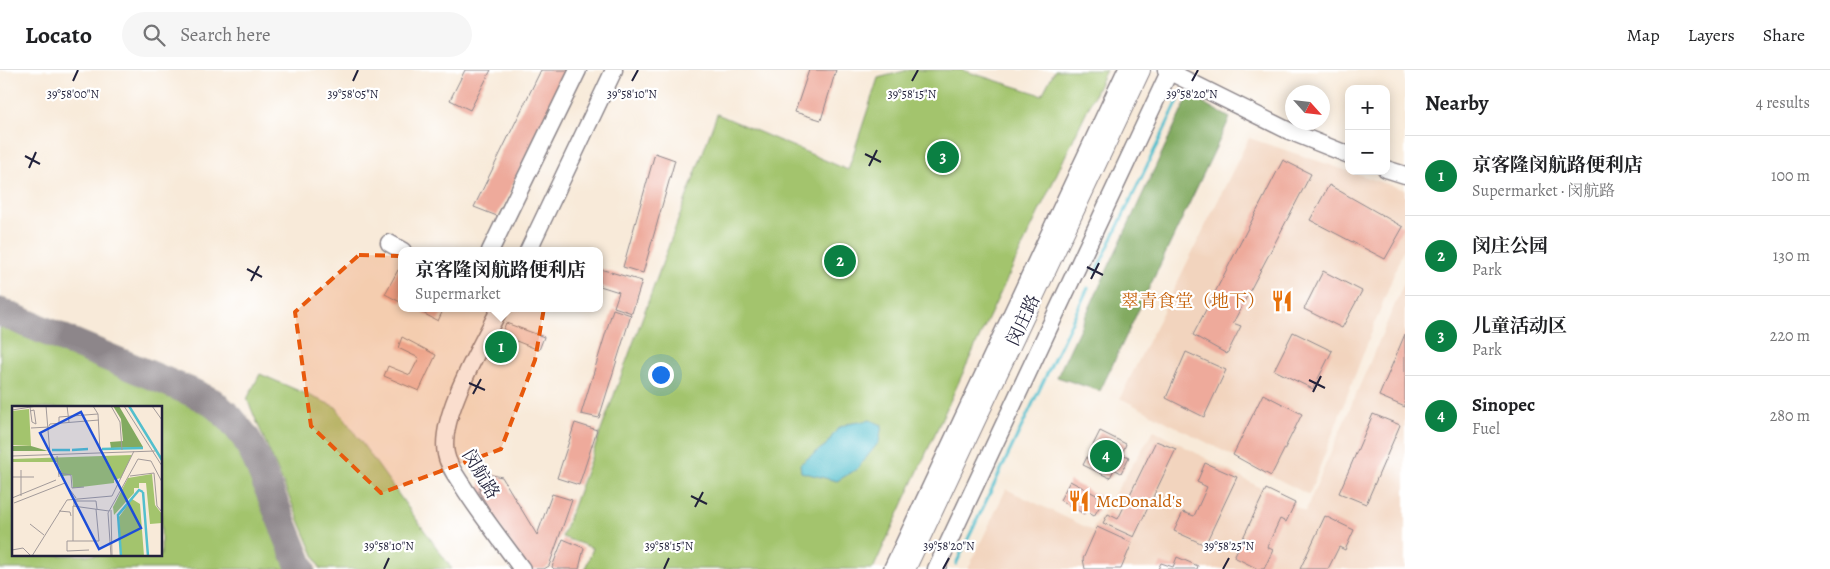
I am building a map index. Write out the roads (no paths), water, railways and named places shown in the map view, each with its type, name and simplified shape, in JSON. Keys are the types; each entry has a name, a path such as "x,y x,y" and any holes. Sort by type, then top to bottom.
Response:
{"main road":[{"name":"闵庄路","path":"920,569 1140,70"},
{"name":"闵庄路","path":"905,569 1006,371 1165,70"}],"street":[{"path":"492,247 578,70"},
{"path":"530,247 614,70"},
{"name":"闵庄路","path":"936,569 1006,371 1126,70"},
{"path":"1165,70 1289,131 1345,153"},
{"path":"1390,170 1405,175"},
{"name":"闵航路","path":"498,312 455,401 445,435 446,454 454,473 522,569"},
{"name":"闵庄路","path":"892,569 1006,371"}],"water":[{"path":"870,420 882,425 879,442 857,469 837,481 801,472 800,464 826,445 838,428 847,424"}],"waterway":[{"path":"1096,272 1179,99"},
{"path":"956,564 1088,288"}],"place":[{"name":"儿童活动区","path":"943,157"},
{"name":"闵庄公园","path":"840,261"},
{"name":"翠青食堂（地下）","path":"1282,301"},
{"name":"京客隆闵航路便利店","path":"501,347"},
{"name":"Sinopec","path":"1106,456"},
{"name":"McDonald's","path":"1079,501"}]}
